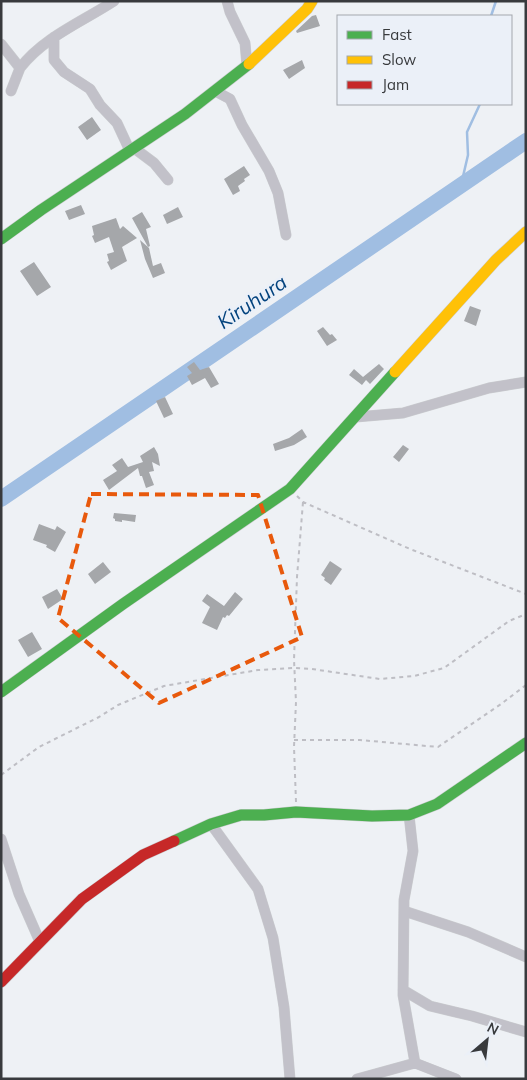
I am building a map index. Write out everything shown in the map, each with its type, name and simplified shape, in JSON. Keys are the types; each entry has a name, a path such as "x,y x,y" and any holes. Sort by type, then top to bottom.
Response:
{"street":[{"path":"11,91 20,68 30,55 54,37 114,1"},
{"path":"227,1 230,12 245,43 247,66"},
{"path":"1,239 41,210 185,114 247,66 312,1"},
{"path":"54,37 54,60 64,72 90,89 100,105 116,123 132,150 154,163 168,180"},
{"path":"1,44 20,68"},
{"path":"215,91 230,99 242,125 269,171 278,193 286,235"},
{"path":"1,692 122,604 290,489 496,260 526,232"},
{"path":"356,416 403,413 489,388 526,382"},
{"path":"1,982 82,899 143,855 211,824 241,815 296,812 372,816 409,815 437,804 526,743"},
{"path":"409,815 413,851 404,900 403,990 415,1063"},
{"path":"211,824 258,888 273,938 284,1007 290,1079"},
{"path":"1,840 19,894 40,942"},
{"path":"404,910 468,932 526,957"},
{"path":"403,990 430,1006 526,1032"},
{"path":"357,1079 415,1063 456,1079"}],"path":[{"path":"290,489 303,502 410,549 526,594"},
{"path":"296,812 294,740 296,702 294,668 297,577 303,502"},
{"path":"1,775 39,747 99,717 118,705 164,686 258,670 294,668 380,679 414,676 444,668 508,621 526,614"},
{"path":"294,740 360,740 438,747 526,685"}],"highlighted area":[{"path":"91,494 258,495 302,637 159,703 58,618"}],"building":[{"path":"316,15 320,26 297,33 296,31 312,16"},
{"path":"302,60 305,68 289,79 283,70"},
{"path":"92,117 101,130 87,140 78,127"},
{"path":"244,166 250,175 238,186 240,191 233,195 224,179"},
{"path":"81,205 85,214 69,220 65,211"},
{"path":"178,207 183,217 167,224 163,215"},
{"path":"142,212 151,227 146,229 150,246 148,247 132,218"},
{"path":"116,218 120,229 123,226 137,238 122,247 127,261 111,270 107,262 109,261 107,254 114,252 109,237 95,243 92,236 94,235 92,226"},
{"path":"140,240 149,248 153,266 161,263 165,273 153,278"},
{"path":"34,262 51,287 37,296 20,271"},
{"path":"470,306 481,310 476,326 464,321"},
{"path":"323,327 337,340 327,346 317,331"},
{"path":"194,362 200,370 209,367 219,384 211,388 205,378 192,385 187,376 192,373 187,367"},
{"path":"379,364 384,369 370,384 366,380 362,385 349,375 354,369 363,377"},
{"path":"165,397 173,414 164,418 156,401"},
{"path":"302,429 307,437 294,445 275,451 273,444 289,438"},
{"path":"403,445 409,449 399,462 393,457"},
{"path":"154,447 158,454 160,466 152,462 154,471 149,472 154,485 146,488 138,468 109,490 103,480 117,471 112,465 122,458 128,467 143,462 140,456"},
{"path":"114,513 136,515 135,522 115,521 113,518"},
{"path":"39,524 55,530 57,526 66,532 55,552 46,547 47,545 33,540"},
{"path":"330,561 342,569 331,585 321,575"},
{"path":"103,562 111,572 95,584 88,574"},
{"path":"57,589 63,599 48,609 42,597"},
{"path":"235,592 243,599 229,616 223,617 217,630 202,623 210,607 202,601 207,594 224,606"},
{"path":"32,632 42,649 28,657 18,640"}],"waterway":[{"path":"491,15 496,1"},
{"path":"461,185 468,155 467,132 480,105"},
{"name":"Kiruhura","path":"1,499 526,141"}],"traffic: fast":[{"path":"1,239 41,210 185,114 249,64"},
{"path":"1,692 123,604 290,489 395,372"},
{"path":"174,841 211,824 241,815 296,812 372,816 409,815 437,804 526,743"}],"traffic: slow":[{"path":"249,64 307,9 312,1"},
{"path":"395,372 496,260 526,232"}],"traffic: jam":[{"path":"1,982 82,899 143,855 174,841"}]}
